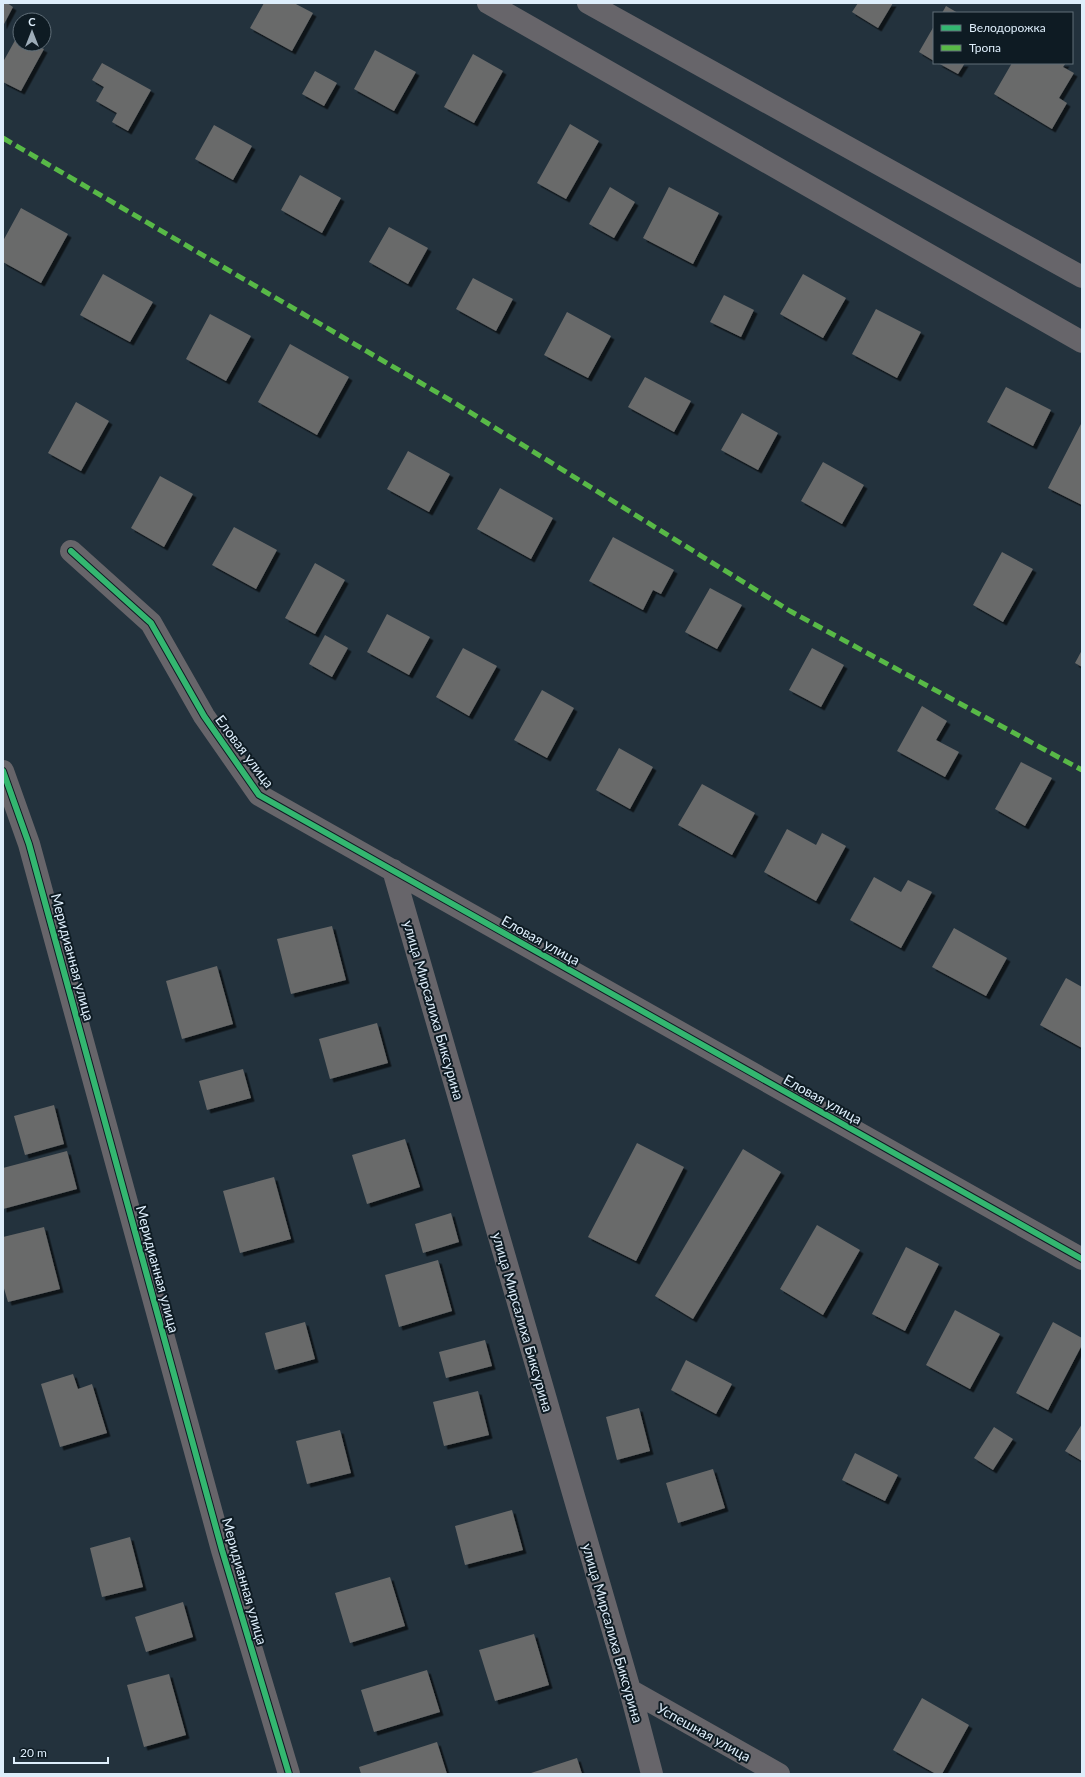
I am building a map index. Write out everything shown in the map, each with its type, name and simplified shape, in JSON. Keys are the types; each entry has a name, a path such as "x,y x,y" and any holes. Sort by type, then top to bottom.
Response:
{"street":[{"path":"488,3 1082,342"},
{"path":"588,3 1082,277"},
{"name":"Еловая улица","path":"71,551 151,623 204,716 259,795 1082,1259"},
{"name":"Меридианная улица","path":"3,771 29,844 222,1550 289,1774"},
{"name":"улица Мирсалиха Биксурина","path":"393,870 630,1690 652,1774"},
{"name":"Успешная улица","path":"630,1690 779,1774"}],"building":[{"path":"3,3 7,3 13,7 3,26"},
{"path":"264,3 294,3 313,13 292,51 250,28"},
{"path":"858,3 893,3 878,28 852,12"},
{"path":"946,6 956,12 943,12"},
{"path":"933,28 933,60 919,52"},
{"path":"12,46 12,52 42,52 21,91 3,82 3,62"},
{"path":"375,50 416,72 394,111 354,89"},
{"path":"473,54 503,71 474,123 444,107"},
{"path":"102,63 151,90 128,131 112,122 117,113 96,101 104,87 92,80"},
{"path":"940,64 964,64 958,74"},
{"path":"1011,64 1065,64 1063,67 1074,73 1059,98 1067,103 1052,129 994,94"},
{"path":"315,71 337,83 324,106 302,94"},
{"path":"570,124 599,141 566,199 537,183"},
{"path":"214,125 252,146 233,180 195,159"},
{"path":"300,175 341,198 322,233 281,210"},
{"path":"610,187 635,202 614,238 589,224"},
{"path":"669,187 719,213 693,264 643,238"},
{"path":"21,208 68,234 41,283 3,262 3,241"},
{"path":"389,227 428,248 408,284 369,262"},
{"path":"103,274 153,302 130,342 80,315"},
{"path":"803,274 846,298 823,338 780,314"},
{"path":"473,278 513,299 496,331 456,309"},
{"path":"724,295 754,310 741,337 710,322"},
{"path":"876,309 921,332 897,378 852,354"},
{"path":"567,312 611,336 588,378 544,355"},
{"path":"210,314 251,336 226,381 186,359"},
{"path":"290,344 349,377 317,435 258,402"},
{"path":"645,377 691,401 674,432 628,407"},
{"path":"1006,387 1051,410 1033,446 987,422"},
{"path":"76,402 109,421 81,471 48,453"},
{"path":"742,413 778,433 758,470 721,450"},
{"path":"1082,422 1082,505 1048,488"},
{"path":"408,451 450,474 429,512 387,489"},
{"path":"823,462 864,485 842,524 801,501"},
{"path":"160,476 193,494 164,547 131,528"},
{"path":"500,488 553,518 531,559 477,529"},
{"path":"234,527 277,550 256,589 212,565"},
{"path":"613,537 674,570 661,594 653,590 643,610 589,581"},
{"path":"1002,552 1033,569 1003,622 973,605"},
{"path":"315,563 345,580 315,634 285,618"},
{"path":"710,588 742,605 717,649 685,632"},
{"path":"387,614 430,637 409,675 367,652"},
{"path":"325,635 348,648 332,677 309,664"},
{"path":"463,648 497,666 469,716 436,697"},
{"path":"812,648 844,665 821,707 789,690"},
{"path":"1082,650 1082,667 1075,663"},
{"path":"542,690 574,708 547,758 514,740"},
{"path":"922,706 947,721 936,740 959,752 945,777 897,751"},
{"path":"619,748 653,767 630,809 596,790"},
{"path":"1021,762 1052,778 1025,826 995,809"},
{"path":"702,784 755,813 732,855 678,825"},
{"path":"787,829 816,845 822,833 846,846 816,901 764,872"},
{"path":"874,877 901,892 908,880 932,892 901,948 850,920"},
{"path":"332,926 346,980 291,994 277,939"},
{"path":"954,928 1007,958 986,996 932,967"},
{"path":"217,966 233,1024 182,1039 166,981"},
{"path":"1066,978 1082,987 1082,1048 1040,1025"},
{"path":"377,1023 388,1063 330,1079 319,1039"},
{"path":"243,1069 251,1098 207,1110 199,1081"},
{"path":"54,1105 64,1144 25,1155 14,1116"},
{"path":"405,1139 420,1187 367,1204 352,1155"},
{"path":"637,1143 684,1167 636,1261 588,1237"},
{"path":"743,1149 781,1172 693,1319 655,1296"},
{"path":"67,1151 77,1189 3,1209 3,1168"},
{"path":"274,1177 291,1239 240,1253 223,1191"},
{"path":"451,1213 459,1242 423,1253 415,1224"},
{"path":"817,1225 860,1250 823,1315 780,1289"},
{"path":"44,1227 60,1289 8,1302 3,1285 3,1237"},
{"path":"906,1247 939,1264 905,1331 872,1314"},
{"path":"438,1260 452,1311 399,1327 385,1275"},
{"path":"955,1310 1000,1334 970,1389 926,1365"},
{"path":"305,1322 315,1359 275,1370 265,1333"},
{"path":"1053,1322 1082,1338 1082,1345 1048,1410 1016,1393"},
{"path":"485,1340 492,1366 446,1378 439,1352"},
{"path":"686,1360 732,1384 716,1414 671,1390"},
{"path":"73,1374 78,1389 92,1384 107,1433 60,1447 41,1384"},
{"path":"478,1391 489,1435 444,1446 433,1402"},
{"path":"639,1408 650,1451 617,1460 606,1417"},
{"path":"1082,1424 1082,1461 1065,1451"},
{"path":"994,1427 1013,1439 993,1470 974,1458"},
{"path":"340,1430 351,1473 307,1484 296,1441"},
{"path":"855,1453 898,1475 885,1501 842,1480"},
{"path":"713,1469 725,1508 678,1523 666,1483"},
{"path":"512,1510 523,1550 465,1565 455,1526"},
{"path":"130,1537 143,1587 102,1597 90,1548"},
{"path":"390,1577 405,1626 350,1643 335,1593"},
{"path":"183,1602 193,1637 146,1652 135,1617"},
{"path":"534,1634 549,1685 495,1701 479,1650"},
{"path":"427,1670 440,1712 374,1732 361,1690"},
{"path":"169,1674 186,1735 144,1747 127,1685"},
{"path":"922,1698 969,1725 942,1774 936,1774 893,1750"},
{"path":"437,1742 447,1774 361,1774 359,1767"},
{"path":"577,1758 582,1774 528,1774"}],"marked path":[{"path":"3,138 455,403 790,611 1082,770"}],"cycle path":[{"path":"71,551 151,623 204,716 259,795 1082,1259"},
{"path":"3,771 29,844 222,1550 289,1774"}]}
